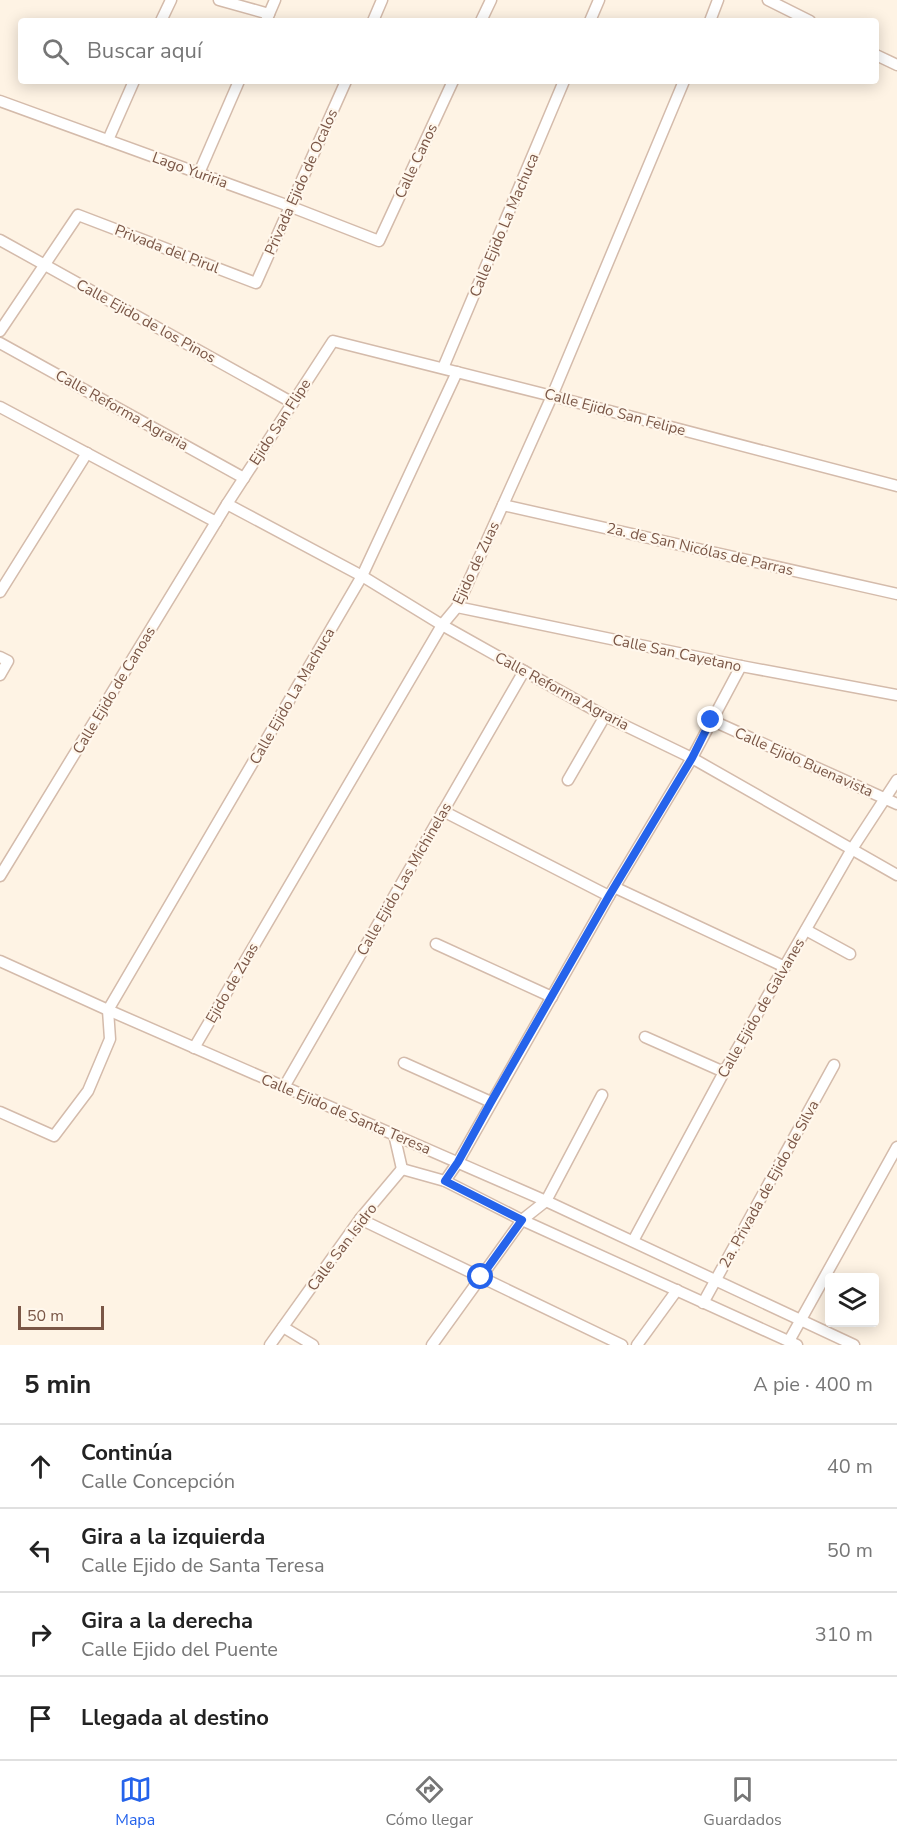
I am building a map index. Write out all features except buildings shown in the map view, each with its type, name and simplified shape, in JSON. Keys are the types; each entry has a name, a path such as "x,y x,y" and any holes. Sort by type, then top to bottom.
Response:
{"street":[{"path":"162,18 171,0"},
{"path":"219,0 267,18 275,0"},
{"path":"374,18 382,0"},
{"path":"482,18 491,0"},
{"path":"591,18 599,0"},
{"path":"711,18 718,0"},
{"path":"768,0 780,3 805,18"},
{"path":"879,56 897,65"},
{"path":"108,140 133,84"},
{"path":"199,173 238,84"},
{"name":"Privada Ejido de Ocalos","path":"256,283 345,84"},
{"name":"Calle Canos","path":"379,241 452,84"},
{"name":"Calle Ejido La Machuca","path":"443,368 563,84"},
{"name":"Ejido de Zuas","path":"194,1048 442,625 457,607 552,396 683,84"},
{"name":"Lago Yuriria","path":"0,101 379,241"},
{"name":"Privada del Pirul","path":"44,264 78,215 256,283"},
{"name":"Calle Ejido de los Pinos","path":"0,240 293,403"},
{"path":"0,331 44,264"},
{"name":"Calle Ejido San Felipe","path":"333,340 897,486"},
{"name":"Ejido San Flipe","path":"227,504 333,340"},
{"name":"Calle Reforma Agraria","path":"0,343 244,478"},
{"name":"Calle Ejido La Machuca","path":"108,1010 362,576 457,372"},
{"path":"0,406 216,522"},
{"path":"0,591 87,453"},
{"name":"Calle Reforma Agraria","path":"227,504 362,576 442,625 605,716 692,758 897,875"},
{"name":"Calle Ejido de Canoas","path":"0,876 227,504"},
{"name":"2a. de San Nicólas de Parras","path":"503,505 897,594"},
{"name":"Calle San Cayetano","path":"457,607 897,696"},
{"path":"0,657 8,662 0,675"},
{"path":"445,1181 692,758 741,666"},
{"name":"Calle Ejido Las Michinelas","path":"284,1087 524,671"},
{"path":"568,780 605,716"},
{"name":"Calle Ejido Buenavista","path":"711,720 897,804"},
{"name":"Calle Ejido de Galvanes","path":"633,1241 724,1072 852,849 897,780"},
{"path":"443,811 612,892 785,967"},
{"path":"806,930 850,954"},
{"path":"436,944 552,997"},
{"name":"Calle Ejido de Santa Teresa","path":"0,961 546,1201 854,1345"},
{"path":"0,1112 54,1136 88,1091 110,1039 108,1010"},
{"path":"645,1037 724,1072"},
{"path":"404,1063 491,1102"},
{"name":"2a. Privada de Ejido de Silva","path":"704,1302 834,1065"},
{"path":"432,1345 522,1220 546,1201 602,1095"},
{"path":"394,1134 402,1169"},
{"path":"795,1344 800,1320 897,1147"},
{"name":"Calle Ejido de Santa Teresa","path":"402,1169 445,1181 522,1220 795,1344"},
{"name":"Calle San Isidro","path":"270,1345 360,1219 402,1169"},
{"path":"360,1219 622,1345"},
{"path":"637,1345 677,1290"},
{"path":"283,1327 313,1345"}],"route":[{"path":"481,1277 522,1220 445,1181 609,896 616,888 692,758 711,720"}]}
